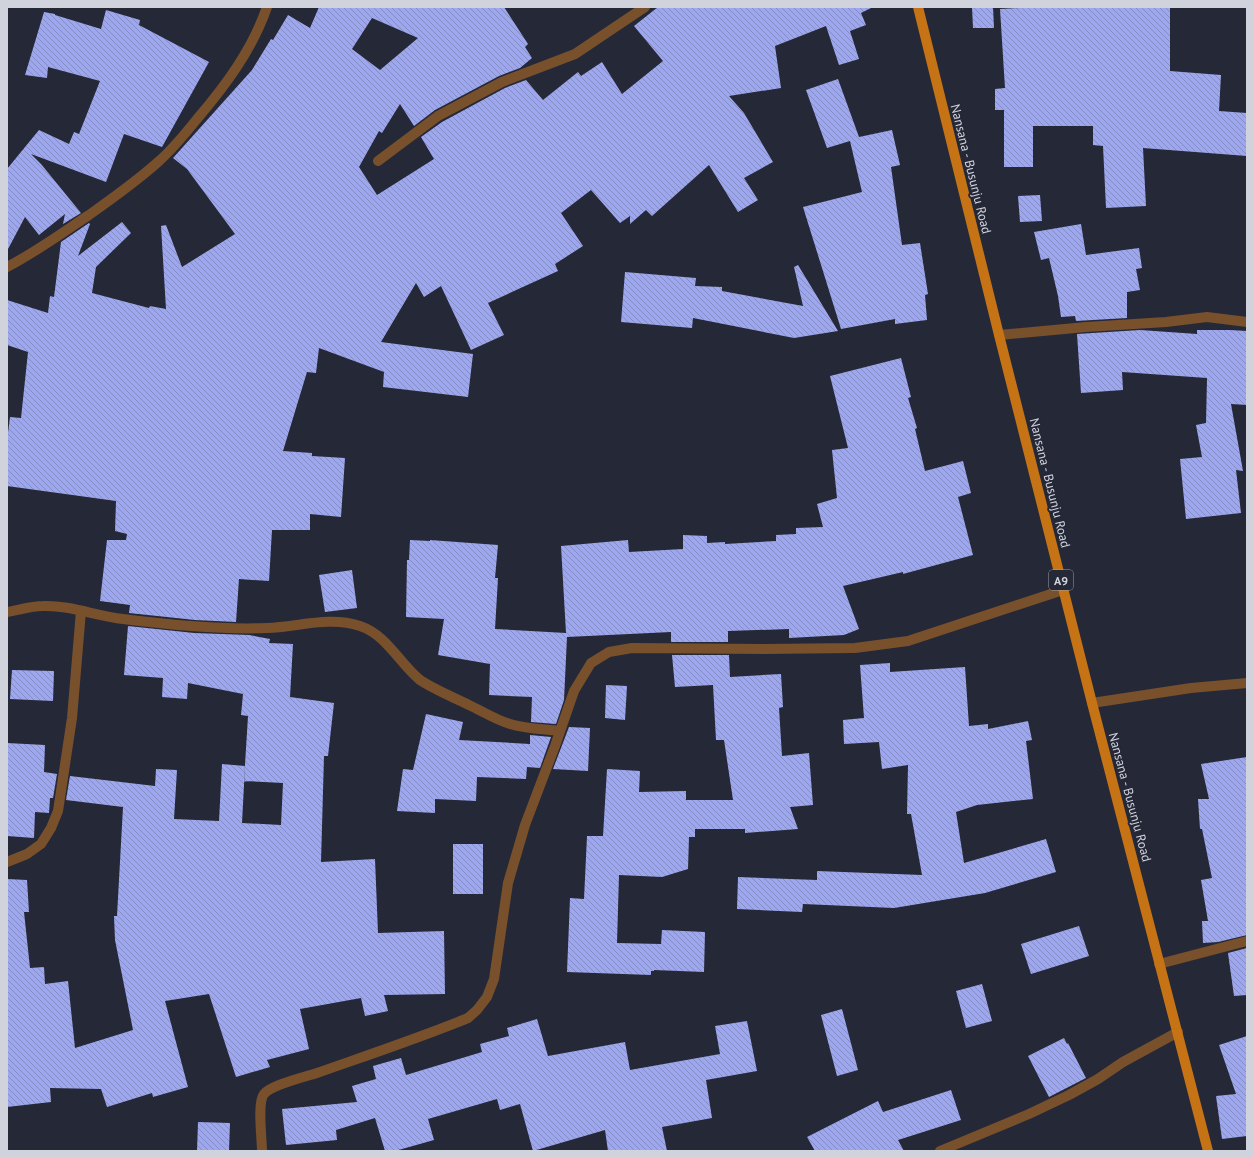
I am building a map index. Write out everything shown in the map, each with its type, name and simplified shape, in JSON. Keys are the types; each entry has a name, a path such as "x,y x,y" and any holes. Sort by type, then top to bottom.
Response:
{"main road":[{"name":"Nansana - Busunju Road","path":"918,7 1063,590 1208,1151"}],"street":[{"path":"7,267 85,218 140,177 165,156 227,83 253,42 267,7"},
{"path":"378,161 438,116 502,82 575,54 645,7"},
{"path":"999,335 1086,327 1166,322 1207,317 1247,322"},
{"path":"262,1151 260,1110 261,1099 264,1094 273,1088 468,1018 487,998 494,979 508,883 525,824 574,691 591,663 609,652 632,648 855,648 908,641 1063,590"},
{"path":"7,612 42,606 81,611 122,619 206,627 266,628 315,622 339,622 360,626 372,632 382,640 415,675 435,688 509,724 560,731"},
{"path":"7,862 27,854 41,844 51,828 58,811 72,718 81,611"},
{"path":"1092,703 1191,688 1247,683"},
{"path":"1160,964 1247,941"},
{"path":"940,1151 1029,1114 1069,1095 1098,1079 1123,1062 1178,1032"}],"building":[{"path":"319,7 504,7 528,44 525,47 532,58 520,68 499,76 435,110 414,126 400,104 382,133 379,131 359,167 377,195 434,159 421,137 442,122 505,88 526,80 543,100 578,72 581,76 602,62 622,94 663,61 634,26 658,7 871,7 861,13 866,25 850,31 859,59 839,65 826,26 775,46 781,88 729,96 744,113 773,162 744,178 758,200 738,212 709,165 652,216 646,210 630,224 630,216 620,223 591,190 561,213 583,246 555,264 558,271 488,303 504,335 471,350 441,286 424,297 416,283 381,342 473,354 468,397 383,387 384,372 319,348 316,373 307,372 283,451 312,453 312,456 345,458 341,517 310,514 310,530 272,530 269,581 239,579 236,622 195,620 129,613 130,605 100,601 107,540 126,540 127,534 115,531 116,501 7,486 7,441 10,417 21,418 28,352 7,345 7,300 48,313 50,296 54,297 61,242 89,223 90,224 78,256 122,222 131,233 96,267 92,293 149,308 150,306 166,309 161,226 166,225 182,267 235,234 187,169 173,158 252,70 288,15 310,28","holes":["372,18 418,38 380,70 352,49"]},
{"path":"972,7 993,7 994,28 973,28"},
{"path":"1041,7 1170,7 1170,71 1221,75 1219,111 1247,113 1247,156 1143,148 1146,206 1106,208 1103,146 1093,145 1093,126 1033,126 1033,167 1004,167 1004,110 995,110 995,89 1005,88 1000,9"},
{"path":"106,10 140,20 139,25 209,62 162,147 124,134 106,182 31,154 81,213 63,224 65,214 39,235 25,217 7,251 7,169 39,130 69,144 74,132 79,134 100,81 48,67 47,78 25,75 44,12 55,14 101,29"},
{"path":"838,79 859,137 892,130 900,165 891,167 902,245 920,243 928,294 925,295 927,320 895,324 895,319 841,329 803,207 862,192 850,141 827,148 806,90"},
{"path":"1040,195 1042,221 1020,222 1018,196"},
{"path":"1081,224 1086,255 1139,248 1142,268 1136,269 1140,290 1127,292 1127,318 1076,321 1075,316 1061,317 1058,296 1049,258 1041,260 1034,232"},
{"path":"798,265 838,331 794,338 693,318 692,328 621,322 625,272 696,278 695,286 722,287 722,291 803,306 794,267"},
{"path":"1140,330 1197,334 1197,330 1247,331 1247,405 1231,404 1243,471 1236,470 1241,513 1186,519 1180,459 1202,457 1196,425 1206,423 1207,378 1122,372 1123,390 1081,393 1077,334"},
{"path":"901,358 911,397 908,398 917,428 915,429 925,471 963,461 971,493 958,497 973,555 903,574 903,572 843,586 859,629 844,635 789,638 789,629 728,631 728,642 671,642 671,632 567,637 564,700 556,724 531,722 532,697 489,695 490,664 438,655 444,619 406,617 407,560 409,560 410,540 498,545 495,578 498,578 495,629 566,633 561,546 628,540 629,552 683,549 683,535 707,536 707,543 725,542 725,544 776,541 776,535 796,534 796,528 823,527 817,504 837,498 832,450 848,448 830,376"},
{"path":"352,570 357,608 325,612 319,575"},
{"path":"128,626 194,633 249,635 270,639 269,643 293,644 290,697 334,703 328,756 324,756 321,862 375,859 378,933 444,931 445,994 384,995 388,1011 365,1016 361,998 300,1009 309,1049 267,1060 270,1067 236,1077 209,994 165,1001 188,1087 153,1097 152,1093 107,1107 101,1089 50,1088 51,1102 7,1107 7,879 27,880 29,912 24,912 30,968 44,967 45,984 68,981 75,1048 133,1030 115,940 114,916 117,916 123,807 66,800 70,776 155,786 156,769 177,770 174,819 219,821 222,764 245,766 248,716 241,715 243,694 188,683 187,699 162,697 163,678 124,675","holes":["244,781 283,783 281,825 242,823"]},
{"path":"672,655 729,655 730,677 781,674 783,707 779,708 782,756 809,753 813,805 790,807 798,829 745,833 745,829 695,829 695,837 689,837 688,869 662,877 619,875 617,943 661,944 662,930 705,932 704,972 654,970 651,971 651,975 567,972 570,898 584,899 587,836 603,836 607,769 640,771 639,792 686,791 686,800 733,800 724,740 716,740 713,685 675,687"},
{"path":"890,663 890,672 965,667 969,726 988,724 988,729 1028,721 1032,740 1026,741 1033,799 977,805 956,812 964,863 1046,839 1056,872 985,893 894,908 803,904 802,912 737,909 738,877 817,880 817,871 922,875 911,814 907,814 908,765 882,769 879,742 844,744 843,720 864,718 860,665"},
{"path":"12,670 54,671 53,701 10,699"},
{"path":"606,685 627,686 625,720 605,718"},
{"path":"426,714 463,722 459,740 530,744 530,735 551,737 540,768 527,767 526,779 477,777 476,801 435,799 435,813 397,811 403,769 413,770"},
{"path":"569,727 590,728 588,771 553,769"},
{"path":"7,743 45,745 44,772 57,774 53,798 50,798 49,813 35,812 34,838 7,836"},
{"path":"1247,757 1247,935 1218,942 1203,943 1202,921 1208,921 1201,880 1212,878 1202,829 1200,829 1198,799 1209,799 1201,764"},
{"path":"453,844 483,844 483,894 453,894"},
{"path":"1079,926 1089,956 1031,974 1021,944"},
{"path":"1247,948 1247,995 1234,996 1228,953"},
{"path":"982,984 992,1021 966,1028 956,991"},
{"path":"842,1009 858,1070 837,1076 821,1015"},
{"path":"537,1019 548,1056 625,1042 630,1070 720,1054 715,1026 747,1021 757,1071 706,1080 712,1118 662,1127 667,1151 608,1151 605,1130 533,1151 520,1104 500,1110 497,1099 428,1119 434,1140 395,1151 385,1151 375,1118 336,1130 337,1140 286,1145 282,1109 357,1102 352,1086 376,1079 373,1066 401,1058 406,1075 482,1052 480,1044 509,1036 507,1028"},
{"path":"1247,1036 1247,1136 1222,1139 1216,1096 1236,1094 1219,1045"},
{"path":"1064,1038 1086,1078 1049,1097 1028,1056"},
{"path":"951,1090 961,1120 898,1140 904,1151 815,1151 807,1137 878,1101 883,1112"},
{"path":"198,1122 230,1123 229,1151 197,1151"}]}
